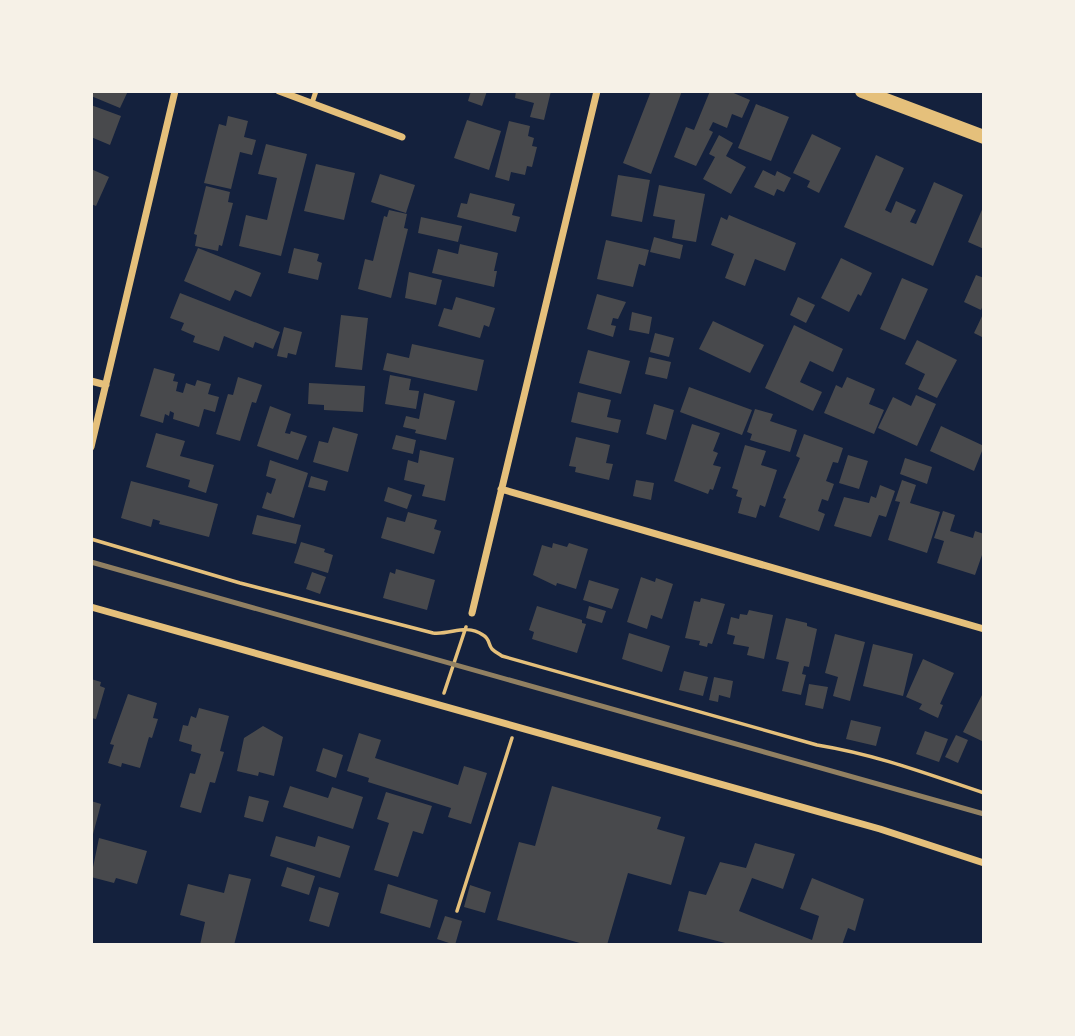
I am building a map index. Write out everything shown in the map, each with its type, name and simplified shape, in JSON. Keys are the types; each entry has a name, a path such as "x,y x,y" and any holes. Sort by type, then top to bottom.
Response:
{"main road":[{"path":"862,91 984,137"}],"street":[{"path":"91,447 175,91"},
{"path":"279,91 402,137"},
{"path":"472,613 597,91"},
{"path":"91,381 106,385"},
{"path":"501,489 984,629"},
{"path":"91,607 880,829 984,863"}],"lane":[{"path":"312,103 316,91"}],"path":[{"path":"91,539 240,583 433,633 444,634 465,628 475,630 488,637 492,649 502,656 817,745 850,750 922,770 984,793"},
{"path":"441,705 448,676 472,613"},
{"path":"457,911 516,726"}],"building":[{"path":"91,91 128,91 120,108 91,96"},
{"path":"471,91 487,91 482,106 468,101"},
{"path":"516,91 551,91 544,120 530,117 534,103 515,98"},
{"path":"651,91 682,91 651,174 623,163"},
{"path":"710,91 729,91 750,100 742,118 732,114 727,128 713,122 709,130 713,132 696,166 674,157 686,127 694,130"},
{"path":"756,104 789,117 771,161 738,148"},
{"path":"91,105 121,116 110,145 91,137"},
{"path":"228,116 248,121 244,137 256,140 252,155 240,152 231,189 204,183 219,124 226,126"},
{"path":"467,120 501,131 489,170 454,158"},
{"path":"509,121 530,126 528,136 534,138 532,146 537,147 532,167 527,166 525,175 511,172 509,181 495,177"},
{"path":"812,134 841,148 819,193 807,187 810,181 793,173"},
{"path":"719,135 733,143 726,156 746,167 731,194 703,179 715,157 709,154"},
{"path":"266,144 307,154 281,256 239,246 246,215 267,220 277,178 258,174"},
{"path":"876,155 904,168 885,210 891,213 896,201 916,210 910,222 916,224 934,182 963,195 933,266 844,227"},
{"path":"316,164 355,173 344,220 304,211"},
{"path":"91,169 109,177 96,206 91,204"},
{"path":"763,170 775,176 777,171 791,178 784,192 777,189 774,196 754,187"},
{"path":"380,174 415,185 406,213 371,202"},
{"path":"618,175 650,180 642,222 611,216"},
{"path":"659,185 705,194 696,242 672,238 675,220 653,216"},
{"path":"206,186 230,192 228,202 233,203 222,246 219,245 218,251 195,246 197,235 194,234"},
{"path":"470,193 515,204 512,215 520,217 516,232 457,217 461,203 467,204"},
{"path":"984,205 984,249 968,242"},
{"path":"389,210 407,214 404,228 408,229 391,298 358,289 365,259 373,261 384,216 387,217"},
{"path":"729,215 796,243 785,271 755,259 745,286 725,278 734,254 711,245 721,217 727,220"},
{"path":"421,217 462,226 458,242 418,233"},
{"path":"654,237 683,245 680,259 650,252"},
{"path":"606,240 649,250 645,266 639,264 633,287 597,279"},
{"path":"460,244 498,253 494,287 432,273 438,249 458,254"},
{"path":"198,248 261,273 251,297 235,290 230,301 184,281"},
{"path":"294,248 319,254 317,261 322,263 318,280 288,273"},
{"path":"841,258 872,273 861,296 858,294 849,312 821,298"},
{"path":"409,272 442,280 436,305 405,298"},
{"path":"976,275 984,278 984,303 981,310 964,302"},
{"path":"902,278 928,289 905,340 880,329"},
{"path":"180,293 280,332 273,349 255,342 253,348 224,336 219,351 193,342 195,336 181,330 184,323 170,318"},
{"path":"597,294 626,302 618,319 613,318 611,325 616,326 613,337 587,329"},
{"path":"456,297 495,308 489,327 484,325 480,338 438,326 444,308 452,310"},
{"path":"798,297 815,305 806,323 790,315"},
{"path":"632,312 652,317 649,334 629,330"},
{"path":"984,312 984,338 974,333"},
{"path":"341,315 368,318 362,370 335,367"},
{"path":"713,321 764,345 750,373 699,349"},
{"path":"794,325 843,349 833,372 810,361 800,382 822,392 813,411 765,388"},
{"path":"284,327 302,332 296,355 288,353 287,358 277,356"},
{"path":"655,333 674,338 669,357 650,352"},
{"path":"917,340 957,360 937,398 918,389 925,374 905,364"},
{"path":"412,344 484,360 477,391 383,370 387,353 409,358"},
{"path":"588,350 630,361 621,394 579,383"},
{"path":"649,357 671,362 667,379 645,374"},
{"path":"154,368 175,374 173,381 178,382 176,391 183,393 186,383 195,386 197,380 211,384 208,394 219,397 215,412 204,409 199,427 173,419 174,413 170,411 169,416 165,414 163,423 140,416"},
{"path":"390,375 411,379 409,390 419,391 416,409 385,404"},
{"path":"238,377 262,385 256,403 252,402 240,441 216,434 228,394 233,395"},
{"path":"847,377 875,389 869,404 884,410 874,434 824,413 836,385 842,388"},
{"path":"309,383 365,386 363,412 324,410 324,405 308,404"},
{"path":"689,387 752,410 742,435 680,412"},
{"path":"578,392 611,400 607,417 621,420 618,433 571,422"},
{"path":"424,393 455,401 446,440 415,433 416,430 403,427 406,416 419,419"},
{"path":"916,395 936,404 917,446 878,428 893,397 911,406"},
{"path":"654,404 674,410 666,440 646,434"},
{"path":"270,406 291,414 285,433 290,434 291,431 307,436 298,460 257,446"},
{"path":"755,409 773,414 770,421 797,430 790,452 750,440 752,434 747,432"},
{"path":"692,424 720,433 713,451 718,453 713,465 721,467 713,490 710,489 708,494 674,481"},
{"path":"941,426 984,446 974,471 930,451"},
{"path":"333,427 358,434 348,472 313,462 319,441 328,443"},
{"path":"156,433 185,441 180,456 214,465 206,493 188,487 190,480 146,467"},
{"path":"804,434 843,448 838,463 833,462 826,481 834,484 828,501 822,499 818,511 825,514 819,531 779,517 786,499 783,498 800,458 796,456"},
{"path":"396,435 416,440 413,454 392,449"},
{"path":"576,437 610,445 606,463 613,464 609,480 575,472 576,467 569,466"},
{"path":"745,445 766,451 761,465 777,470 765,507 760,505 756,518 738,513 742,498 736,496 738,490 732,488"},
{"path":"420,450 454,458 445,501 422,496 425,485 404,480 408,460 418,463"},
{"path":"848,455 868,461 859,489 839,483"},
{"path":"905,458 932,467 927,484 900,474"},
{"path":"270,460 308,473 294,518 262,508 267,492 271,494 276,479 266,476"},
{"path":"311,476 328,481 325,491 308,487"},
{"path":"636,480 654,483 651,500 633,496"},
{"path":"902,480 916,485 910,503 940,512 927,553 888,540 900,502 895,501"},
{"path":"131,481 218,504 209,537 159,524 160,521 153,519 151,527 121,518"},
{"path":"880,485 895,491 886,517 879,515 871,537 834,526 844,497 869,503 871,496 876,498"},
{"path":"388,487 412,495 407,509 384,501"},
{"path":"943,511 955,515 950,531 973,538 975,531 984,534 984,555 975,575 937,563 944,541 934,538"},
{"path":"408,512 437,520 434,529 441,531 434,554 381,538 387,517 405,522"},
{"path":"257,515 301,525 296,544 252,534"},
{"path":"301,542 325,549 324,552 333,555 328,573 294,563"},
{"path":"553,543 567,547 569,543 588,549 576,589 557,583 556,586 533,575 542,545 552,548"},
{"path":"396,569 435,580 427,610 383,598 390,572 395,574"},
{"path":"312,572 326,577 320,594 306,589"},
{"path":"641,577 655,582 656,578 673,584 662,619 651,615 647,629 627,622"},
{"path":"589,580 619,589 612,609 583,600"},
{"path":"701,598 725,604 712,644 708,643 707,647 699,645 700,641 685,638 694,601 700,602"},
{"path":"537,606 582,620 582,623 586,624 577,653 532,639 534,632 529,630"},
{"path":"589,606 606,611 602,623 586,618"},
{"path":"749,610 773,615 764,659 747,655 749,647 733,644 735,636 727,634 731,617 739,619 740,614 747,615"},
{"path":"786,618 807,623 807,626 817,629 809,667 804,666 802,674 806,675 801,695 782,691 789,662 776,659"},
{"path":"629,633 670,646 662,672 622,659"},
{"path":"835,634 865,642 850,701 833,696 838,677 825,673"},
{"path":"873,644 913,654 903,696 863,686"},
{"path":"923,659 954,673 940,704 943,705 938,718 919,709 922,704 906,697"},
{"path":"684,671 708,677 703,696 679,690"},
{"path":"714,677 733,681 730,698 719,695 718,702 709,700"},
{"path":"91,679 101,682 100,686 105,688 96,719 91,718"},
{"path":"809,684 828,687 823,709 805,705"},
{"path":"128,694 157,703 153,718 158,719 152,738 149,737 140,768 122,763 121,767 108,763 114,745 110,744"},
{"path":"982,695 984,696 984,742 963,732"},
{"path":"199,708 229,716 220,751 224,752 215,783 210,782 201,813 180,807 190,773 195,774 201,754 191,751 192,745 179,741 183,725 188,726 191,716 196,718"},
{"path":"851,720 881,727 876,746 846,739"},
{"path":"263,726 283,737 274,776 259,772 258,776 237,771 244,738"},
{"path":"925,731 948,739 939,762 916,754"},
{"path":"359,733 381,740 375,758 458,785 464,766 487,773 471,824 448,817 451,808 368,782 369,778 347,771"},
{"path":"956,735 968,740 958,763 945,757"},
{"path":"323,748 343,755 336,778 316,771"},
{"path":"290,786 328,798 332,787 363,797 353,829 283,807"},
{"path":"552,786 661,817 657,829 685,837 671,885 628,873 607,945 587,945 497,920 519,842 535,846"},
{"path":"386,792 432,806 423,834 413,831 398,877 374,870 389,823 377,819"},
{"path":"249,796 269,801 263,822 244,817"},
{"path":"91,801 101,804 92,838 91,838"},
{"path":"276,836 315,847 318,836 350,846 340,878 270,856"},
{"path":"99,838 147,851 137,884 116,878 114,883 91,877"},
{"path":"755,843 795,854 783,889 752,878 739,911 812,940 819,916 800,909 812,878 864,899 855,931 848,928 842,945 733,945 678,931 689,891 706,895 720,862 746,868"},
{"path":"287,867 315,876 309,895 281,886"},
{"path":"229,874 251,879 234,945 200,945 205,922 180,915 188,884 224,893"},
{"path":"388,884 438,900 430,928 380,913"},
{"path":"470,885 491,892 485,913 464,907"},
{"path":"319,887 339,893 329,927 309,921"},
{"path":"445,916 462,921 455,945 437,939"}],"railway":[{"path":"91,562 984,814"}]}
